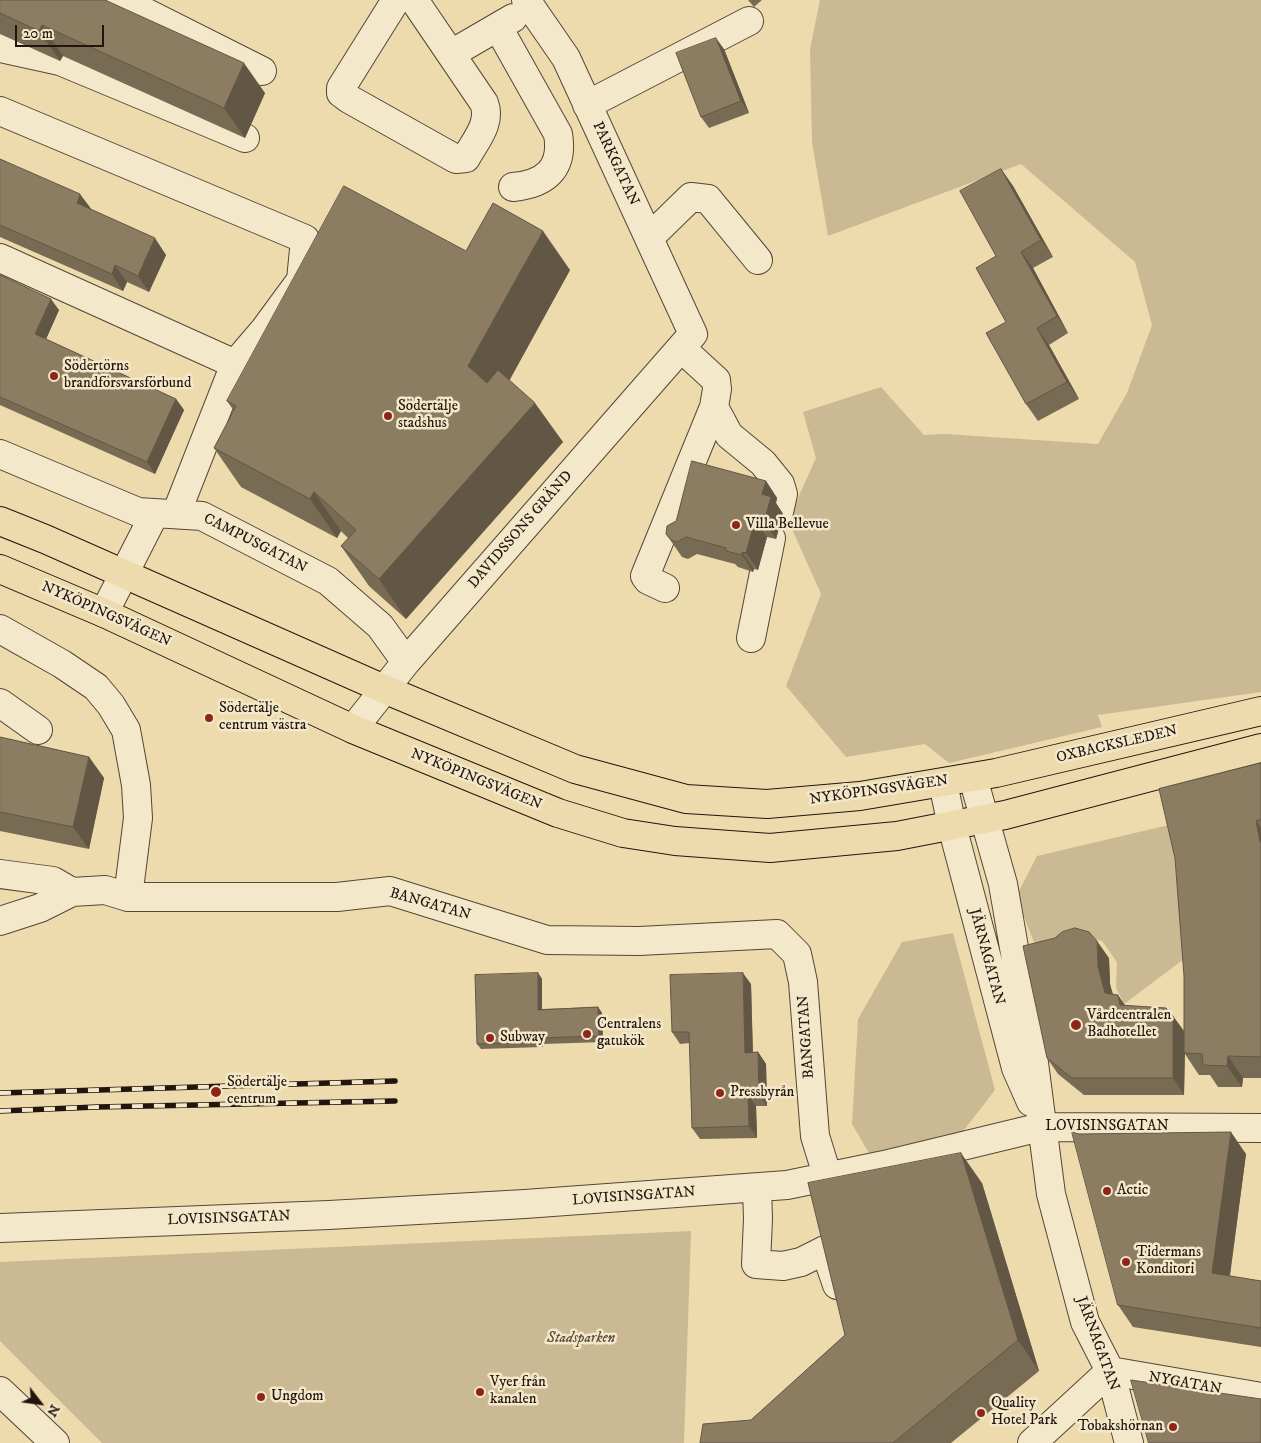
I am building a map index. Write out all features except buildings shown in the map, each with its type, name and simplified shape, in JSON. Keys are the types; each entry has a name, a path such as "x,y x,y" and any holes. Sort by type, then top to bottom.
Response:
{"main road":[{"name":"NYKÖPINGSVÄGEN","path":"0,521 384,689 575,769 686,799 767,804 860,796 973,778"},
{"name":"NYKÖPINGSVÄGEN","path":"0,569 104,613 353,729 558,813 623,832 666,840 770,848 897,836 984,819"},
{"name":"OXBACKSLEDEN","path":"973,778 1058,760 1261,711"},
{"path":"984,819 1261,748"}],"street":[{"path":"121,0 262,71"},
{"path":"396,0 341,88 341,93 344,97 456,159 462,160 466,158 486,122 487,110 414,0"},
{"path":"451,54 498,27 529,4"},
{"name":"PARKGATAN","path":"529,4 566,58 649,238 687,341"},
{"path":"587,105 749,21"},
{"path":"498,27 558,134 560,146 559,157 554,167 542,180 529,186 513,187"},
{"path":"0,48 60,61 245,138"},
{"path":"0,111 305,239 301,280 235,364 165,513 124,574 104,613"},
{"path":"649,238 691,197 708,199 758,260"},
{"path":"0,258 235,364"},
{"path":"665,588 648,580 645,576 714,407 717,389 716,380 687,341"},
{"name":"DAVIDSSONS GRÄND","path":"353,729 406,662 687,341"},
{"path":"714,407 729,435 764,463 780,484 784,494 779,512"},
{"name":"CAMPUSGATAN","path":"0,454 138,512 202,516 328,581 380,626 406,662"},
{"path":"751,638 771,538"},
{"path":"0,629 62,664 96,687 112,705 126,730 136,785 138,818 128,897"},
{"path":"0,703 38,730"},
{"name":"JÄRNAGATAN","path":"973,778 1003,884 1034,1063 1051,1194 1085,1322 1110,1371 1129,1443"},
{"name":"JÄRNAGATAN","path":"942,783 1016,1068 1041,1127"},
{"path":"0,874 53,880 72,892"},
{"name":"BANGATAN","path":"72,892 104,890 128,897 338,897 390,891 547,940 640,941 777,934 797,954 803,982 815,1136 828,1178"},
{"path":"0,921 40,908 72,892"},
{"name":"LOVISINSGATAN","path":"0,1228 329,1215 787,1186 1041,1127 1261,1128"},
{"path":"757,1188 756,1264 783,1266 801,1262 825,1250 838,1289 840,1312"},
{"path":"1032,1443 1110,1371"},
{"name":"NYGATAN","path":"1110,1371 1261,1397"},
{"path":"0,1391 56,1443"}],"green space":[{"path":"820,0 1261,0 1261,692 1098,715 1102,727 949,763 925,744 846,757 786,686 821,594 788,520 816,458 803,412 881,387 924,435 945,434 1098,444 1127,393 1152,325 1135,262 1021,164 828,236 812,142 810,49"},
{"path":"1173,824 1192,953 1124,1004 1116,988 1117,962 1102,941 1078,934 1038,952 1016,897 1037,856"},
{"path":"953,933 995,1090 961,1134 869,1153 852,1124 858,1019 902,942"},
{"name":"Stadsparken","path":"691,1231 684,1443 102,1443 0,1341 0,1262"}],"railway":[{"path":"0,1093 395,1081"},
{"path":"0,1111 97,1107 395,1101"}],"place":[{"name":"Södertörns brandförsvarsförbund","path":"54,376"},
{"name":"Södertälje stadshus","path":"388,416"},
{"name":"Villa Bellevue","path":"736,525"},
{"name":"Södertälje centrum västra","path":"209,718"},
{"name":"Vårdcentralen Badhotellet","path":"1076,1025"},
{"name":"Centralens gatukök","path":"587,1034"},
{"name":"Subway","path":"490,1038"},
{"name":"Södertälje centrum","path":"216,1092"},
{"name":"Pressbyrån","path":"720,1093"},
{"name":"Actic","path":"1107,1191"},
{"name":"Tidermans Konditori","path":"1126,1262"},
{"name":"Vyer från kanalen","path":"480,1392"},
{"name":"Ungdom","path":"261,1397"},
{"name":"Quality Hotel Park","path":"981,1413"},
{"name":"Tobakshörnan","path":"1173,1427"}]}
